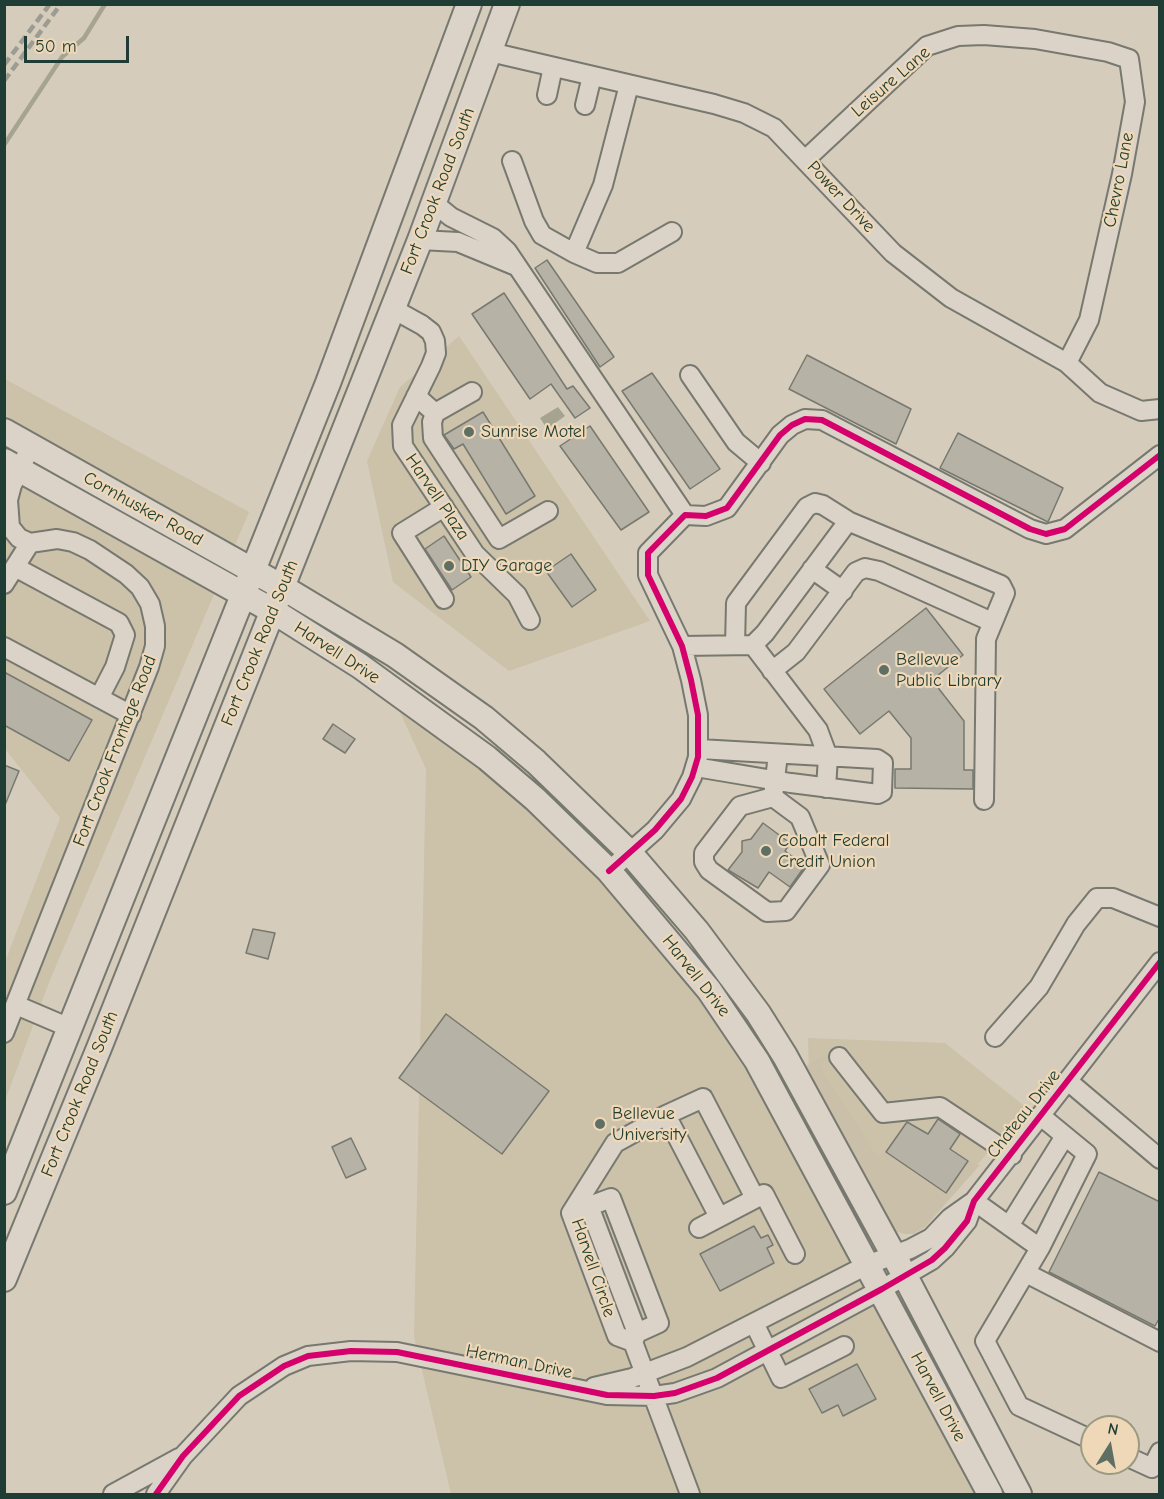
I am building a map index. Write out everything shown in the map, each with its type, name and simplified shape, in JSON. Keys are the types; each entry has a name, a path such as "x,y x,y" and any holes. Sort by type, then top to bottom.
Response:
{"main road":[{"name":"Fort Crook Road South","path":"4,1192 378,255 469,4"},
{"name":"Fort Crook Road South","path":"4,1278 435,204 507,4"},
{"name":"Cornhusker Road","path":"4,431 282,587"},
{"name":"Cornhusker Road","path":"11,465 243,594"},
{"name":"Harvell Drive","path":"282,587 395,655 484,718 536,762 630,853 697,930 758,1014 814,1107 1019,1494"},
{"name":"Harvell Drive","path":"243,594 360,666 463,740 535,799 609,871 671,942 735,1027 782,1102 990,1494"}],"street":[{"name":"Leisure Lane","path":"806,160 927,46 958,36 984,35 1062,44"},
{"name":"Chevro Lane","path":"1062,44 1129,59 1134,102 1122,174 1089,320 1067,363"},
{"name":"Power Drive","path":"490,52 744,113 774,128 893,253 951,298 1067,363 1100,393 1141,411 1160,409"},
{"path":"547,95 554,67"},
{"path":"585,105 591,76"},
{"path":"574,253 603,185 629,85"},
{"path":"513,161 534,221 542,235 574,253 597,263 618,263 672,232"},
{"path":"435,204 451,217 493,238 507,251 685,515"},
{"path":"420,240 458,242 516,266"},
{"name":"Harvell Plaza","path":"393,309 431,332 435,341 436,353 402,425 403,446 475,554 517,595 530,620"},
{"path":"690,375 736,442 760,463"},
{"path":"472,392 435,413 432,422 433,438 499,539 548,511"},
{"path":"416,396 435,413"},
{"path":"609,871 655,830 681,799 697,758 698,715 682,646 648,575 648,554 685,515 706,516 727,508 780,435 792,425 805,419 822,420 1030,529 1046,534 1065,530 1160,455"},
{"path":"4,584 30,543 7,532 11,465 31,446"},
{"path":"826,788 828,756 818,730 772,671 744,645 736,603 807,507 815,503 823,505 850,522 1001,585 1005,594 986,639 984,800"},
{"path":"444,507 402,533 444,599"},
{"path":"682,646 744,645 765,633 846,524 850,522"},
{"name":"Fort Crook Frontage Road","path":"4,1033 131,715 155,646 152,615 140,587 126,574 90,550 73,542 57,539 30,543"},
{"path":"15,567 119,623 125,635 115,667 99,698"},
{"path":"772,671 796,652 856,572 869,568 992,622"},
{"path":"812,569 843,591"},
{"path":"4,647 131,715"},
{"path":"778,754 881,760 882,792 878,794 826,788 775,789 697,758 778,754"},
{"path":"775,789 740,806 704,853 704,862 709,870 767,912 786,911 820,865 800,817 775,789 778,754"},
{"path":"995,1037 1038,987 1076,924 1097,898 1113,898 1160,916"},
{"name":"Chateau Drive","path":"892,1253 931,1238 950,1218 974,1201 1069,1083 1160,962"},
{"path":"16,1005 70,1028"},
{"path":"839,1058 883,1113 940,1107 1012,1155"},
{"path":"1069,1083 1160,1159"},
{"path":"580,1210 615,1143 703,1098 755,1198"},
{"path":"666,1115 719,1217"},
{"path":"1041,1117 1087,1154 1040,1248 986,1341 1019,1406 1080,1434"},
{"path":"1009,1226 1065,1136"},
{"path":"699,1228 764,1194 795,1254"},
{"name":"Harvell Circle","path":"611,1198 659,1323 635,1338 617,1336 580,1210 611,1198"},
{"path":"974,1201 1040,1248"},
{"name":"Chateau Drive","path":"905,1276 932,1260 957,1235 967,1221 974,1201"},
{"name":"Herman Drive","path":"572,1389 609,1385 687,1357 892,1253"},
{"path":"1026,1273 1160,1341"},
{"name":"Herman Drive","path":"156,1494 183,1456 223,1411 259,1382 284,1366 327,1353 373,1350 397,1352 607,1395 654,1396 675,1393 717,1378 905,1276"},
{"path":"754,1323 781,1378 844,1346"},
{"name":"Harvell Circle","path":"635,1338 644,1374 690,1494"},
{"path":"1140,1462 1152,1468 1160,1452"},
{"name":"Herman Drive","path":"113,1494 183,1456"}],"shaded area":[{"path":"459,336 650,621 509,671 393,582 367,461 400,387"},
{"path":"5,379 249,512 50,980 5,1101 5,962 60,818 5,749"},
{"path":"558,407 565,416 547,429 540,418"},
{"name":"Bellevue University","path":"393,697 525,800 667,948 765,1093 833,1233 897,1335 981,1494 451,1494 414,1336 426,769"},
{"path":"808,1038 945,1043 1027,1108 934,1214 871,1180 809,1079"},
{"path":"829,1053 831,1056 819,1065 878,1158 886,1152 945,1193 968,1161 980,1165 925,1227 914,1234 904,1234 889,1229 801,1069"}],"building":[{"path":"547,260 614,357 600,367 535,268"},
{"path":"504,293 567,389 573,386 590,408 575,418 551,384 530,399 472,314"},
{"path":"807,355 911,409 896,444 789,389"},
{"path":"652,373 720,469 690,489 622,391"},
{"path":"483,412 535,496 506,514 463,444 454,449 444,435"},
{"path":"590,426 649,512 621,530 560,446"},
{"path":"958,433 1063,488 1048,522 940,468"},
{"name":"DIY Garage","path":"444,536 471,577 452,590 425,549"},
{"path":"571,554 596,590 572,607 546,571"},
{"path":"926,608 963,655 932,680 964,721 964,770 973,770 973,789 895,788 895,769 911,769 911,738 889,711 860,734 824,689"},
{"path":"4,672 92,720 69,761 4,725"},
{"path":"333,724 355,739 345,753 323,739"},
{"path":"4,765 19,771 5,805 4,805"},
{"path":"763,823 790,843 785,851 805,866 790,887 769,872 758,888 728,870 742,852 742,841 751,839"},
{"path":"253,929 275,933 268,959 246,953"},
{"path":"446,1014 549,1091 502,1154 399,1078"},
{"path":"938,1119 960,1134 950,1149 968,1161 946,1193 886,1152 907,1122 928,1134"},
{"path":"351,1138 366,1169 346,1178 332,1147"},
{"path":"1099,1172 1160,1202 1160,1317 1155,1326 1049,1272"},
{"path":"754,1226 761,1238 768,1235 773,1245 767,1248 774,1263 720,1291 700,1254"},
{"path":"857,1364 876,1399 843,1416 838,1405 822,1413 809,1389"}],"waterway":[{"path":"4,145 62,57 84,38 105,4"}],"railway":[{"path":"4,65 50,4"},
{"path":"4,81 61,4"}],"cycle path":[{"path":"609,871 655,830 681,799 692,777 698,757 698,715 691,680 682,646 648,575 648,553 685,515 706,516 727,508 780,435 792,425 805,419 822,420 1030,529 1046,534 1065,529 1160,455"},
{"path":"156,1494 183,1456 239,1396 284,1366 308,1356 351,1351 397,1352 607,1395 654,1396 675,1393 717,1378 882,1289 932,1260 945,1248 967,1221 974,1201 1160,962"}],"place":[{"name":"Sunrise Motel","path":"469,432"},
{"name":"DIY Garage","path":"449,566"},
{"name":"Bellevue Public Library","path":"884,670"},
{"name":"Cobalt Federal Credit Union","path":"766,851"},
{"name":"Bellevue University","path":"600,1124"}]}
